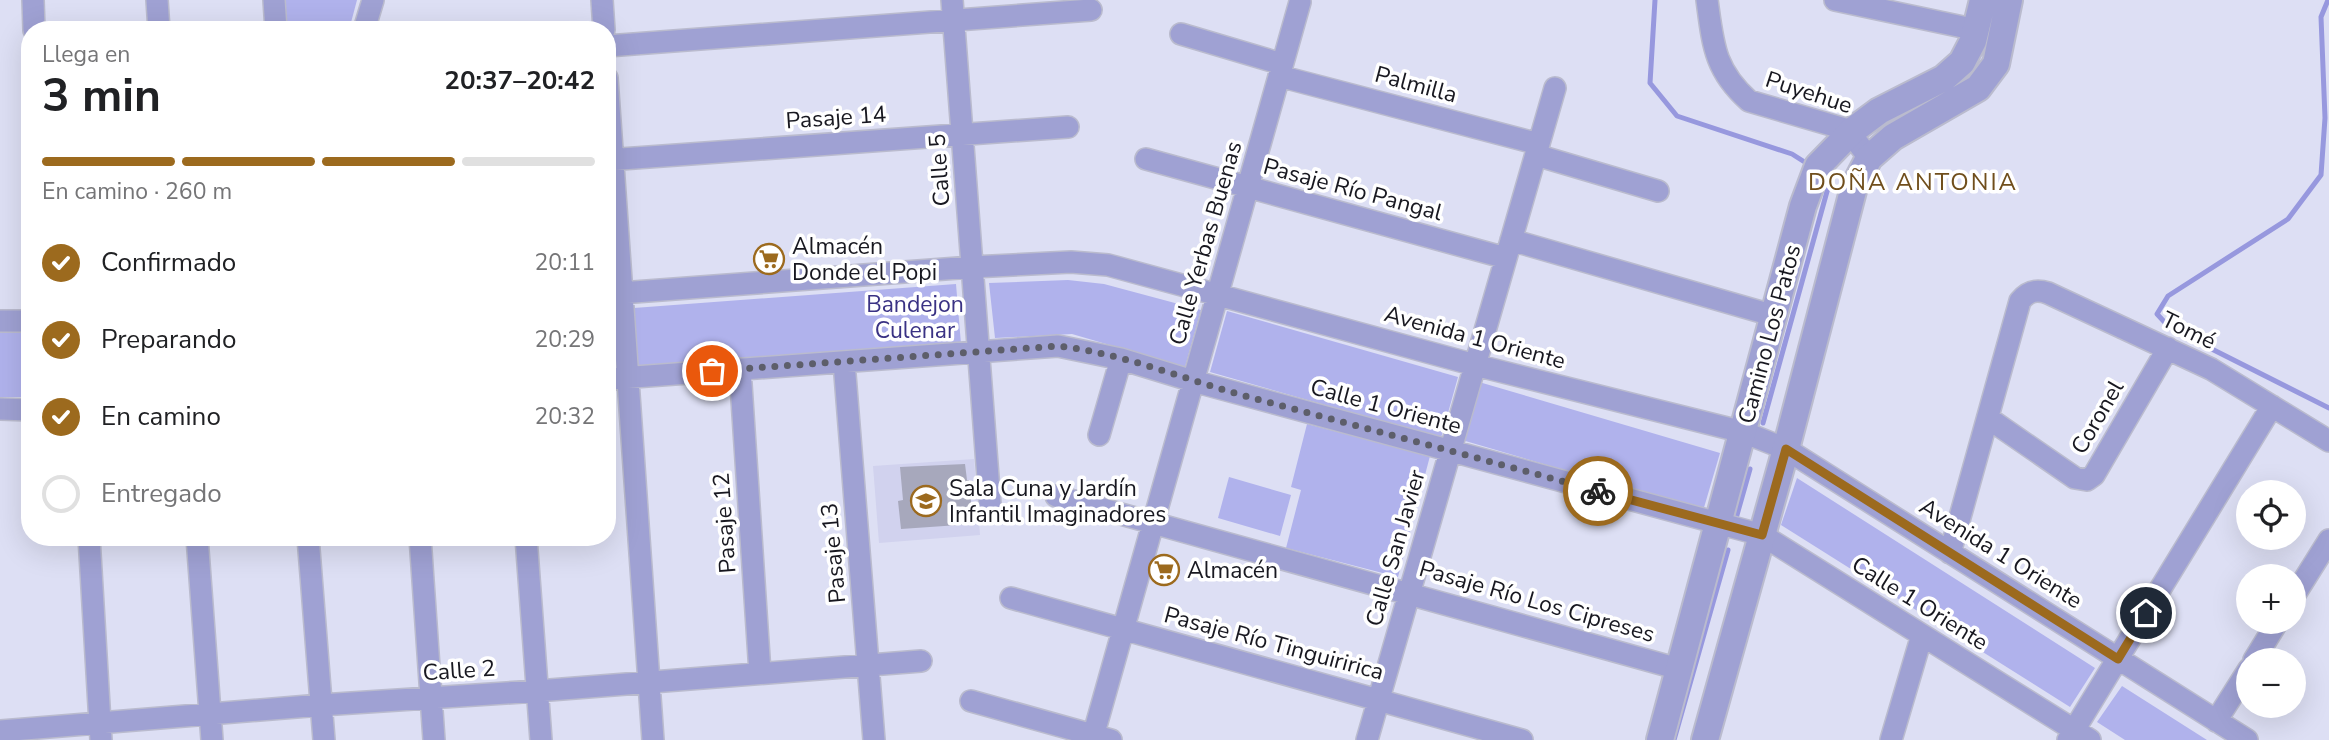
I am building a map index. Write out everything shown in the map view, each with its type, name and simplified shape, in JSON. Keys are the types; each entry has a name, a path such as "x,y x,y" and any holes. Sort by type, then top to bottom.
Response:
{"street":[{"path":"33,0 34,21"},
{"path":"157,0 158,21"},
{"path":"274,0 275,21"},
{"path":"367,21 373,0"},
{"path":"602,0 603,21"},
{"name":"Puyehue","path":"1707,0 1717,58 1738,91 1749,101 1852,131 1868,158"},
{"path":"1835,0 1977,30"},
{"name":"Camino Los Patos","path":"1660,740 1803,206 1818,166 1852,131 1879,111 1953,71 1968,52 1977,30 1983,0"},
{"name":"Camino Los Patos","path":"1705,740 1786,449 1854,187 1868,158 1893,137 1978,88 1996,64 2009,0"},
{"name":"Calle Yerbas Buenas","path":"1099,738 1123,629 1300,2"},
{"path":"616,45 953,10 1091,10"},
{"name":"Calle 5","path":"953,10 990,504"},
{"name":"Palmilla","path":"1181,34 1281,70 1658,191"},
{"name":"Calle San Javier","path":"1367,740 1555,89"},
{"name":"Pasaje 14","path":"616,160 1068,127"},
{"name":"Pasaje Río Pangal","path":"1146,159 1248,188 1509,249 1774,316"},
{"name":"Avenida 1 Oriente","path":"616,293 972,267 1087,262 1108,265 1475,365 1743,432 1786,449 2247,740"},
{"name":"Tomé","path":"1988,418 2020,301 2029,292 2042,291 2211,369 2329,441"},
{"path":"0,321 21,321"},
{"path":"616,321 618,378 653,740"},
{"name":"Calle 1 Oriente","path":"618,378 1058,346 1121,359 1193,382 1762,535 1922,635 2077,737"},
{"name":"Coronel","path":"1988,418 2075,478 2087,480 2094,475 2168,348"},
{"path":"1099,435 1121,359"},
{"name":"Pasaje 13","path":"844,362 874,740"},
{"name":"Pasaje 12","path":"740,369 760,673"},
{"path":"2077,737 2118,659 2272,406"},
{"path":"0,409 21,410"},
{"path":"1950,552 1988,418"},
{"name":"Pasaje Río Los Cipreses","path":"1056,496 1679,669"},
{"path":"2306,577 2329,540"},
{"path":"90,546 100,731"},
{"path":"198,546 212,740"},
{"path":"310,546 324,740"},
{"path":"421,546 434,740"},
{"path":"527,546 541,740"},
{"name":"Pasaje Río Tinguiririca","path":"1011,598 1522,740"},
{"path":"1891,740 1922,635"},
{"name":"Calle 2","path":"0,731 100,731 210,715 321,705 921,661"},
{"path":"2216,721 2236,689"},
{"path":"971,701 1099,738"}],"shaded area":[{"name":"Sala Cuna y Jardín Infantil Imaginadores","path":"974,459 980,535 879,543 873,466"}],"green space":[{"path":"277,0 357,0 351,21 279,21"},
{"path":"1068,280 1104,284 1201,310 1185,367 1072,334 995,338 989,283"},
{"name":"Bandejon Culenar","path":"956,284 961,344 616,369 616,309"},
{"path":"1227,311 1458,377 1441,438 1210,372"},
{"path":"0,332 21,333 21,397 0,397"},
{"path":"1479,382 1720,453 1703,511 1462,440"},
{"path":"1307,424 1430,456 1398,577 1286,548 1301,490 1291,487"},
{"path":"1229,477 1291,495 1280,536 1218,518"},
{"path":"1797,478 2095,668 2070,707 1781,525"},
{"path":"2122,686 2207,740 2125,740 2097,722"}],"building":[{"path":"965,464 973,524 901,529 898,501 903,500 900,467"}],"waterway":[{"path":"1655,0 1650,83 1677,116 1792,154 1803,161"},
{"path":"2328,0 2321,17 2325,118 2321,175 2288,219 2168,296 2157,314 2170,328 2329,408"},
{"path":"1763,423 1831,177"},
{"path":"1735,522 1750,469"},
{"path":"1674,740 1728,550"}],"way so far":[{"path":"712,371 1058,346 1073,348 1598,491"}],"place":[{"name":"Almacén Donde el Popi","path":"769,259"},
{"name":"Sala Cuna y Jardín Infantil Imaginadores","path":"926,501"},
{"name":"Almacén","path":"1164,570"}],"district":[{"name":"DOÑA ANTONIA","path":"1913,182"}],"route":[{"path":"1598,491 1762,535 1786,449 2118,659 2146,613"}]}
